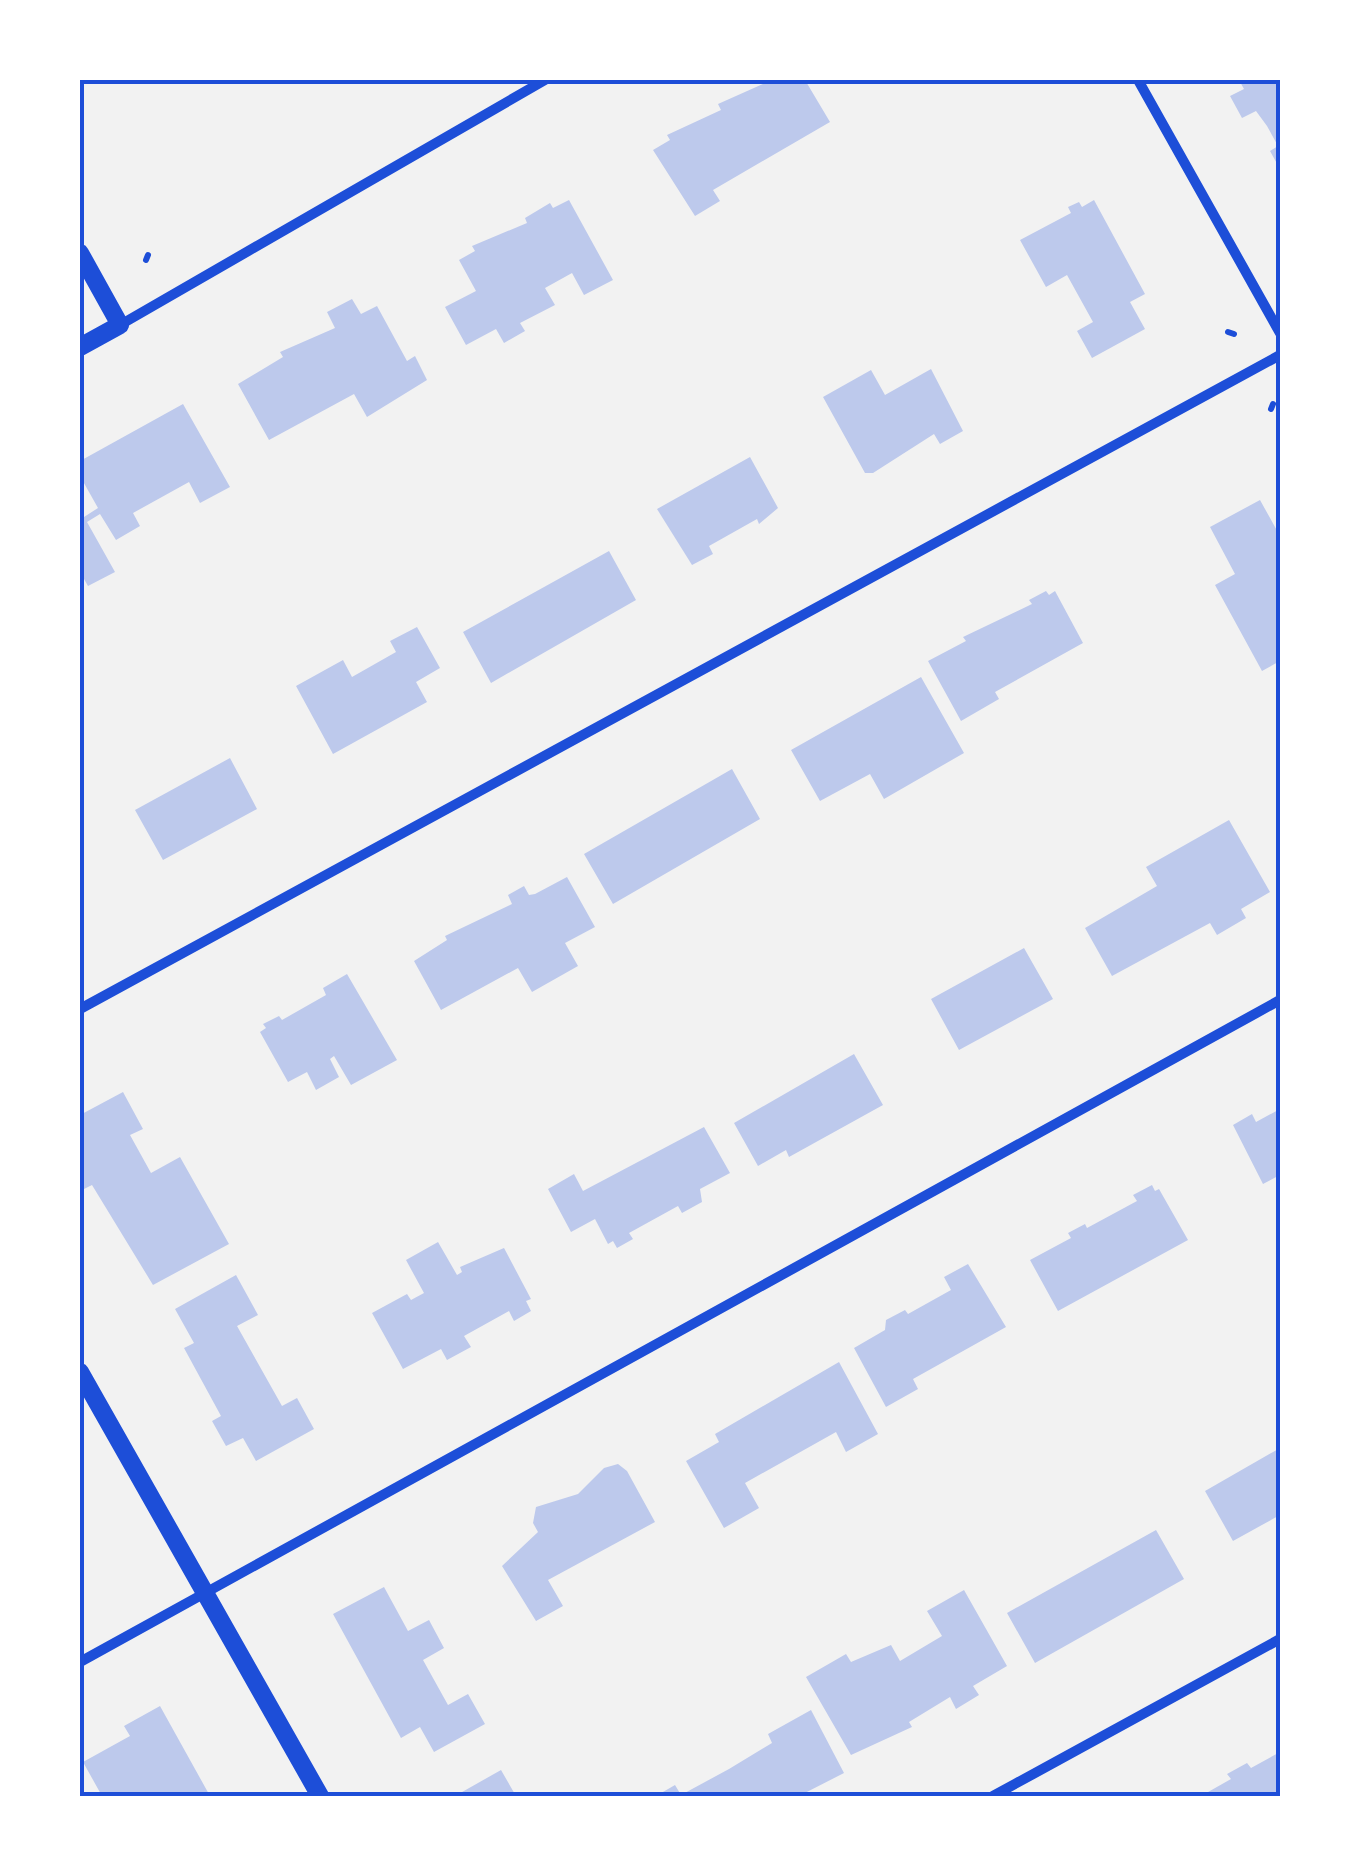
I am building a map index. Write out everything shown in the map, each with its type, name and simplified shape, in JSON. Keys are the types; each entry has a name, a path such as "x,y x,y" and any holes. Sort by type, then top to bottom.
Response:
{"street":[{"path":"80,346 545,80"},
{"path":"1138,80 1280,332"},
{"path":"80,253 120,324"},
{"path":"80,1008 1280,355"},
{"path":"80,1662 1280,1000"},
{"path":"80,1372 320,1796"},
{"path":"993,1796 1280,1639"}],"building":[{"path":"772,80 805,80 830,122 713,190 720,201 695,216 653,150 670,140 667,135 721,110 718,104"},
{"path":"1239,80 1280,80 1280,169 1270,151 1278,146 1267,126 1256,111 1242,118 1230,96 1244,89"},
{"path":"569,200 613,280 584,295 572,273 545,288 555,305 520,323 525,331 504,343 496,329 466,345 445,307 476,291 459,260 475,251 472,246 527,223 525,218 550,203 553,208"},
{"path":"1094,200 1145,294 1130,302 1145,329 1092,358 1077,331 1093,322 1067,275 1046,287 1020,240 1071,213 1068,207 1079,202 1082,207"},
{"path":"352,299 361,314 377,306 407,361 415,356 427,380 367,417 354,394 269,440 238,384 283,357 280,352 335,328 327,312"},
{"path":"931,369 963,431 940,444 934,434 873,473 865,473 823,397 871,370 885,395"},
{"path":"183,404 230,487 200,503 189,482 133,513 140,526 116,540 100,514 87,522 115,572 88,586 80,572 80,510 84,517 98,508 80,476 80,461"},
{"path":"750,457 778,508 759,524 757,519 709,546 713,554 692,565 657,509"},
{"path":"1260,500 1280,536 1280,661 1262,671 1215,585 1235,574 1210,527"},
{"path":"609,551 636,600 491,683 463,632"},
{"path":"1046,591 1049,595 1055,591 1083,643 995,692 999,699 961,721 928,661 966,641 963,637 1032,604 1029,600"},
{"path":"417,627 440,668 416,682 427,702 333,754 296,686 343,660 352,677 396,652 390,641"},
{"path":"921,677 964,753 884,799 870,774 820,801 791,750"},
{"path":"230,758 257,809 163,860 135,810"},
{"path":"732,769 760,819 613,904 584,854"},
{"path":"1229,820 1270,892 1241,909 1246,918 1217,935 1210,923 1112,976 1085,928 1157,886 1146,867"},
{"path":"567,877 595,927 565,943 578,966 532,992 518,968 441,1010 414,961 447,940 445,936 512,904 508,895 524,886 529,895 535,894"},
{"path":"1024,948 1053,999 959,1050 931,999"},
{"path":"347,974 397,1060 351,1085 334,1056 330,1059 339,1077 316,1090 307,1072 288,1082 260,1032 266,1028 263,1024 279,1016 282,1020 326,995 323,988"},
{"path":"854,1054 883,1105 789,1157 786,1150 758,1166 734,1123"},
{"path":"123,1092 143,1129 130,1135 151,1173 180,1157 229,1244 153,1285 92,1185 80,1191 80,1115"},
{"path":"1280,1109 1280,1175 1263,1184 1233,1125 1252,1114 1256,1122"},
{"path":"704,1127 730,1173 700,1189 702,1202 682,1213 678,1206 629,1233 633,1239 617,1248 613,1241 608,1244 595,1219 571,1232 548,1189 574,1174 583,1191"},
{"path":"1152,1185 1155,1191 1159,1189 1188,1240 1058,1311 1030,1260 1071,1238 1068,1233 1085,1224 1087,1228 1137,1201 1133,1195"},
{"path":"438,1242 457,1275 462,1272 460,1267 504,1248 531,1299 526,1301 531,1311 514,1321 509,1311 464,1336 471,1347 447,1360 441,1349 403,1369 372,1313 407,1294 411,1300 424,1293 406,1260"},
{"path":"968,1264 1006,1327 913,1379 918,1389 886,1407 854,1348 885,1330 886,1320 905,1310 908,1314 951,1290 944,1277"},
{"path":"236,1275 258,1315 237,1326 282,1406 297,1398 314,1429 256,1461 243,1438 226,1446 212,1421 221,1416 184,1348 194,1343 175,1309"},
{"path":"839,1362 878,1434 846,1452 836,1432 745,1483 759,1508 724,1528 686,1461 719,1442 715,1434"},
{"path":"1280,1448 1280,1515 1233,1541 1205,1491"},
{"path":"618,1464 627,1471 655,1522 548,1580 563,1606 536,1621 502,1566 538,1532 533,1523 536,1507 578,1494 604,1468"},
{"path":"1156,1530 1184,1579 1035,1663 1007,1613"},
{"path":"384,1587 408,1631 429,1620 444,1648 423,1660 448,1705 468,1694 485,1724 434,1752 420,1727 401,1738 333,1614"},
{"path":"964,1590 1007,1666 973,1686 979,1695 956,1709 950,1697 909,1722 912,1727 851,1755 806,1677 846,1654 851,1662 891,1645 900,1661 942,1636 927,1611"},
{"path":"160,1706 210,1796 102,1796 83,1762 130,1736 124,1726"},
{"path":"811,1710 844,1773 799,1796 656,1796 675,1785 681,1795 729,1769 772,1743 768,1734"},
{"path":"1280,1752 1280,1796 1201,1796 1231,1779 1227,1774 1247,1763 1251,1768"},
{"path":"501,1770 516,1796 455,1796"}]}
